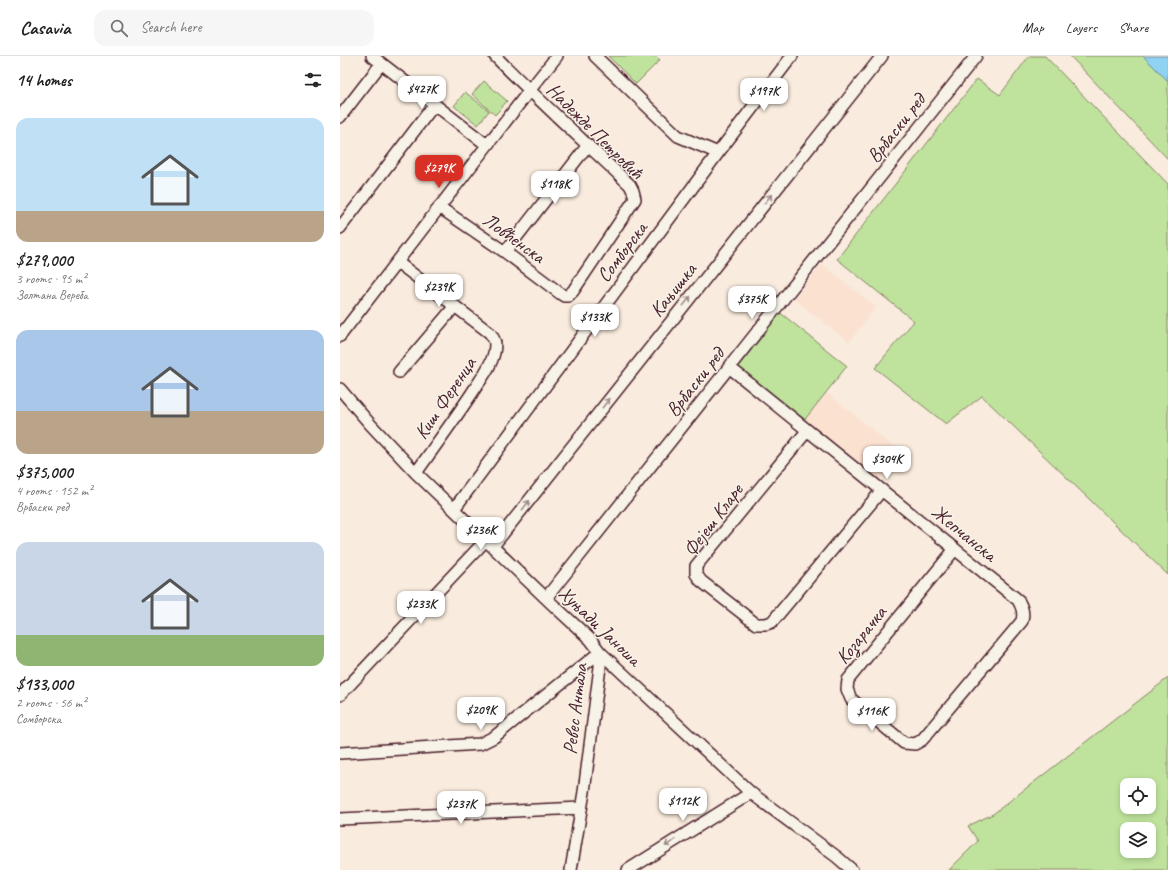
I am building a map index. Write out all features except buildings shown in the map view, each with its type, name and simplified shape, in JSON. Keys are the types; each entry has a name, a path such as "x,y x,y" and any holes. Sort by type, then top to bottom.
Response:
{"street":[{"path":"372,56 487,145"},
{"name":"Надежде Петровић","path":"495,56 529,91 630,185 633,191 635,199 573,291 568,296"},
{"path":"340,336 557,56"},
{"path":"595,56 678,136 718,153"},
{"name":"Сомборска","path":"454,509 718,153 792,56"},
{"name":"Кањишка","path":"340,695 489,543 882,56"},
{"name":"Врбаски ред","path":"546,598 976,56"},
{"path":"340,117 381,64"},
{"path":"340,228 434,104"},
{"path":"505,252 588,145"},
{"name":"Ловћенска","path":"439,207 505,252 561,294 568,296"},
{"path":"397,262 455,306 399,372"},
{"name":"Киш Ференца","path":"416,473 487,370 495,351 495,340 490,333 455,306"},
{"name":"Жепчанска","path":"729,367 1018,600 1023,609"},
{"name":"Хуњади Јаноша","path":"340,389 370,424 416,473 590,639 600,652 751,793 837,857 852,870"},
{"name":"Фејеш Кларе","path":"807,431 696,566 696,574 701,581 756,624 766,624 772,622 882,490"},
{"name":"Козарачка","path":"955,549 848,680 847,689 851,699 904,743 912,744 918,742 927,734 1022,621 1023,609"},
{"name":"Ревес Антала","path":"340,753 480,744 494,736 600,652"},
{"name":"Ревес Антала","path":"571,870 600,667 600,652"},
{"path":"628,870 751,793"},
{"path":"340,819 581,808"}],"shaded area":[{"path":"822,264 876,307 849,342 794,299"},
{"path":"826,392 902,454 876,485 802,423"}],"green space":[{"path":"608,56 656,56 660,60 636,84"},
{"path":"1029,56 1045,56 1168,184 1168,575 982,396 946,424 875,368 914,321 837,259 977,79 1000,95"},
{"path":"1070,56 1143,56 1168,81 1168,159"},
{"path":"484,81 507,101 495,115 472,94"},
{"path":"465,92 489,111 478,125 454,106"},
{"path":"778,311 847,366 802,423 732,368"},
{"path":"1168,678 1168,870 949,870 978,841 968,826 993,814"}],"water":[{"path":"1143,56 1168,56 1168,81"}]}
